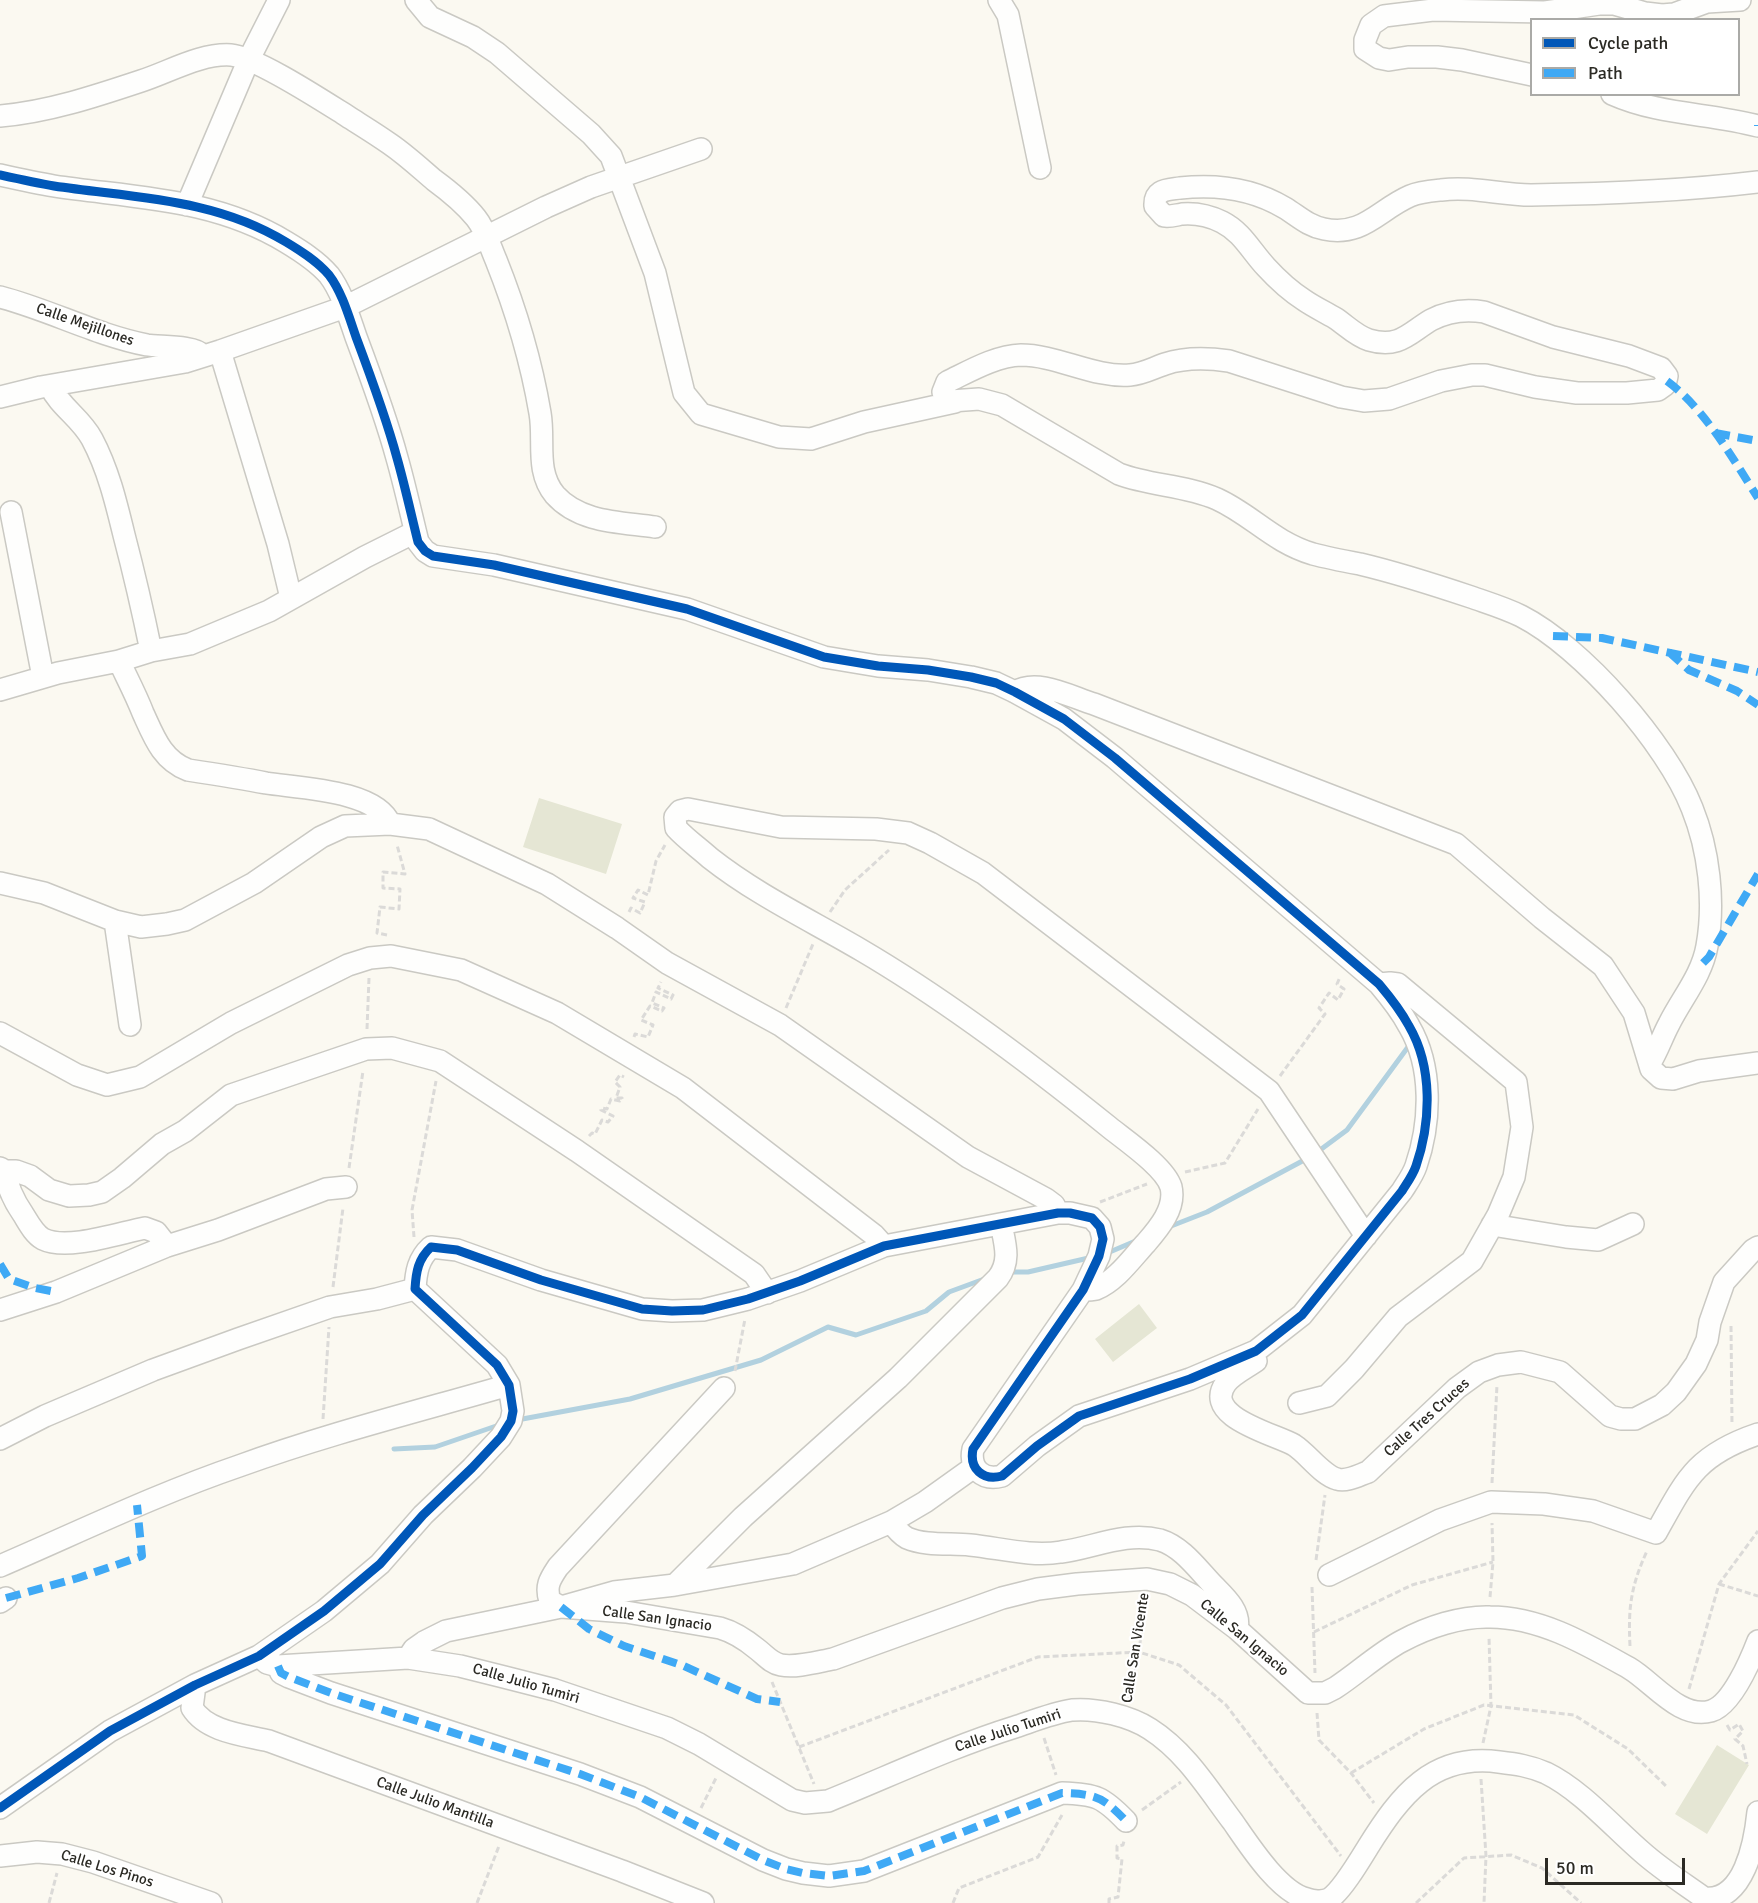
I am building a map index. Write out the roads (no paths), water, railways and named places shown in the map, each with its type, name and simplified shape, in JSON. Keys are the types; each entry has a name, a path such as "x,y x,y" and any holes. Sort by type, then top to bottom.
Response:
{"street":[{"path":"187,205 249,59 279,0"},
{"path":"416,0 430,17 472,37 497,53 591,134 611,156 656,273 684,393 701,414 778,437 811,439 864,422 979,399 1002,405 1119,474 1142,482 1176,487 1206,495 1234,508 1263,530 1296,548 1409,577 1477,599 1520,616 1553,636 1598,678 1637,720 1679,782 1692,807 1700,831 1709,882 1709,934 1703,963 1650,1063"},
{"path":"999,0 1010,23 1040,168"},
{"path":"1530,75 1462,60 1422,56 1398,59 1379,58 1365,49 1366,32 1371,25 1384,16 1432,10 1545,12 1591,4 1614,4 1645,13 1662,15 1674,14 1707,2 1740,0"},
{"path":"1750,0 1758,2"},
{"path":"0,116 22,114 69,103 208,57 232,55 249,59 391,144 455,196 477,219 486,237 519,324 531,366 541,417 542,465 548,484 561,501 590,517 656,527"},
{"path":"1617,96 1650,108 1736,120 1758,126"},
{"path":"0,396 212,354 345,307 546,207 618,178 701,149"},
{"path":"0,175 55,186 110,192 187,205 245,221 274,234 320,266 330,277 345,307 375,388 394,447 418,542 425,551 433,556 494,565 687,609 824,657 878,666 928,670 996,683 1064,719 1115,758 1379,984 1396,1004 1410,1027 1425,1073 1427,1102 1422,1140 1415,1168 1402,1191 1302,1314 1256,1351 1190,1379 1079,1416 1037,1446 1002,1476 988,1477 974,1467 971,1456 973,1449 1083,1290 1099,1256 1103,1239 1100,1227 1092,1218 1082,1215 1058,1214 884,1246 767,1293 730,1305 703,1310 642,1309 541,1280 458,1250 431,1247 423,1254 416,1275 415,1289"},
{"path":"955,402 944,396 943,388 947,382 1001,358 1021,355 1035,356 1107,373 1129,375 1140,374 1179,360 1212,358 1229,361 1341,398 1364,401 1389,399 1441,381 1472,375 1491,376 1534,387 1576,393 1627,393 1658,390 1667,381 1667,376 1661,368 1629,356 1553,337 1473,310 1451,312 1431,320 1416,333 1395,342 1372,341 1360,337 1289,289 1263,264 1241,235 1231,227 1198,215 1164,216 1155,206 1156,197 1163,190 1207,186 1227,187 1270,200 1311,225 1322,229 1343,231 1362,226 1412,195 1446,189 1468,189 1512,195 1598,194 1676,190 1758,182"},
{"name":"Calle Mejillones","path":"0,297 130,342 162,348 194,349 212,354"},
{"path":"212,354 278,544 291,598"},
{"path":"50,386 62,406 76,417 91,437 101,458 116,498 151,651"},
{"path":"11,512 44,678"},
{"path":"0,690 151,651 189,644 251,619 415,532"},
{"path":"119,661 154,739 162,752 176,766 188,770 347,795 381,811 390,824"},
{"path":"1015,692 1023,687 1034,686 1094,704 1456,844 1542,918 1603,966 1634,1013 1650,1063 1656,1074 1667,1079 1758,1063"},
{"path":"1083,1290 1096,1289 1112,1278 1166,1219 1171,1186 1165,1177 1149,1158 998,1042 861,950 786,909 726,871 679,831 675,817 680,811 688,809 781,827 876,829 908,833 983,873 1269,1091 1366,1236"},
{"path":"0,883 44,893 115,921 141,927 185,920 254,883 345,826 390,824 429,829 547,884 667,963 780,1025 968,1157 1046,1199 1054,1205 1058,1214"},
{"path":"115,921 130,1025"},
{"path":"0,1033 77,1075 107,1086 140,1077 231,1023 348,965 380,957 461,970 557,1013 683,1088 874,1235 884,1246"},
{"path":"1299,1404 1327,1396 1354,1369 1398,1317 1472,1261 1492,1225 1514,1177 1516,1167 1522,1126 1516,1082 1398,984 1379,984"},
{"path":"167,1246 156,1232 145,1228 63,1244 43,1239 31,1228 19,1208 2,1169 30,1176 49,1190 69,1196 89,1196 102,1192 162,1144 185,1131 231,1095 366,1049 392,1048 440,1061 577,1151 754,1274 767,1293"},
{"path":"0,1310 56,1292 167,1246 218,1230 326,1189 346,1186"},
{"path":"675,1585 735,1525 898,1378 998,1278 1006,1260 1001,1224"},
{"path":"1492,1225 1598,1240 1633,1224"},
{"name":"Calle Tres Cruces","path":"1256,1351 1256,1361 1227,1382 1221,1397 1222,1405 1234,1418 1293,1445 1309,1456 1328,1475 1338,1480 1351,1478 1368,1472 1457,1388 1479,1372 1498,1365 1521,1362 1560,1372 1610,1416 1621,1419 1635,1419 1662,1405 1676,1392 1696,1364 1707,1340 1710,1322 1724,1282 1758,1247"},
{"path":"0,1439 45,1416 153,1370 238,1339 330,1307 377,1299 415,1289"},
{"path":"0,1808 110,1731 195,1685 259,1656 324,1611 380,1564 423,1515 501,1437 511,1421 513,1411 509,1385 497,1365 415,1289"},
{"path":"561,1607 550,1601 548,1593 549,1582 558,1567 729,1380"},
{"path":"0,1566 137,1505 238,1466 322,1439 509,1385"},
{"path":"1319,1575 1440,1520 1491,1502 1544,1504 1593,1511 1656,1533 1684,1482 1706,1459 1732,1443 1758,1434"},
{"path":"408,1658 414,1649 446,1631 561,1607 614,1592 675,1585 793,1564 891,1522 925,1502 974,1467"},
{"path":"891,1522 898,1532 915,1540 1009,1551 1060,1553 1111,1540 1139,1538 1160,1541 1175,1548 1224,1596 1239,1621 1237,1629"},
{"name":"Calle San Ignacio","path":"561,1607 638,1614 720,1628 732,1632 771,1661 782,1665 808,1664 833,1659 1002,1598 1038,1589 1147,1579 1170,1584 1192,1595 1237,1629 1308,1693 1325,1693 1335,1688 1401,1641 1418,1633 1446,1624 1489,1617 1530,1621 1568,1636 1631,1670 1683,1708 1698,1712 1715,1710 1727,1698 1749,1666 1758,1641"},
{"path":"259,1656 267,1663 278,1666 281,1672 289,1677 331,1693 580,1774 640,1797 693,1822 763,1860 803,1874 829,1876 864,1871 1062,1793 1084,1794 1107,1801 1126,1821"},
{"name":"Calle Julio Tumiri","path":"278,1666 408,1658 460,1666 555,1690 667,1728 792,1800 806,1803 838,1797 971,1740 1072,1710 1126,1717 1149,1728 1176,1749 1196,1771 1269,1872 1305,1899 1321,1901 1329,1899 1353,1872 1386,1818 1417,1783 1448,1764 1480,1759 1527,1766 1549,1775 1573,1792 1644,1854 1704,1898 1712,1899 1726,1892 1741,1877 1756,1834 1758,1812"},
{"name":"Calle Julio Mantilla","path":"195,1685 192,1708 202,1720 211,1725 270,1741 703,1903"},
{"name":"Calle Los Pinos","path":"0,1856 37,1852 62,1854 93,1862 211,1903"}],"waterway":[{"path":"1316,1153 1347,1130 1408,1047"},
{"path":"1166,1228 1207,1212 1308,1158"},
{"path":"1105,1254 1138,1240"},
{"path":"1008,1272 1028,1272 1093,1257"},
{"path":"517,1420 630,1399 761,1360 828,1327 856,1335 926,1311 949,1292 987,1278"},
{"path":"394,1449 435,1447 502,1424"}]}
